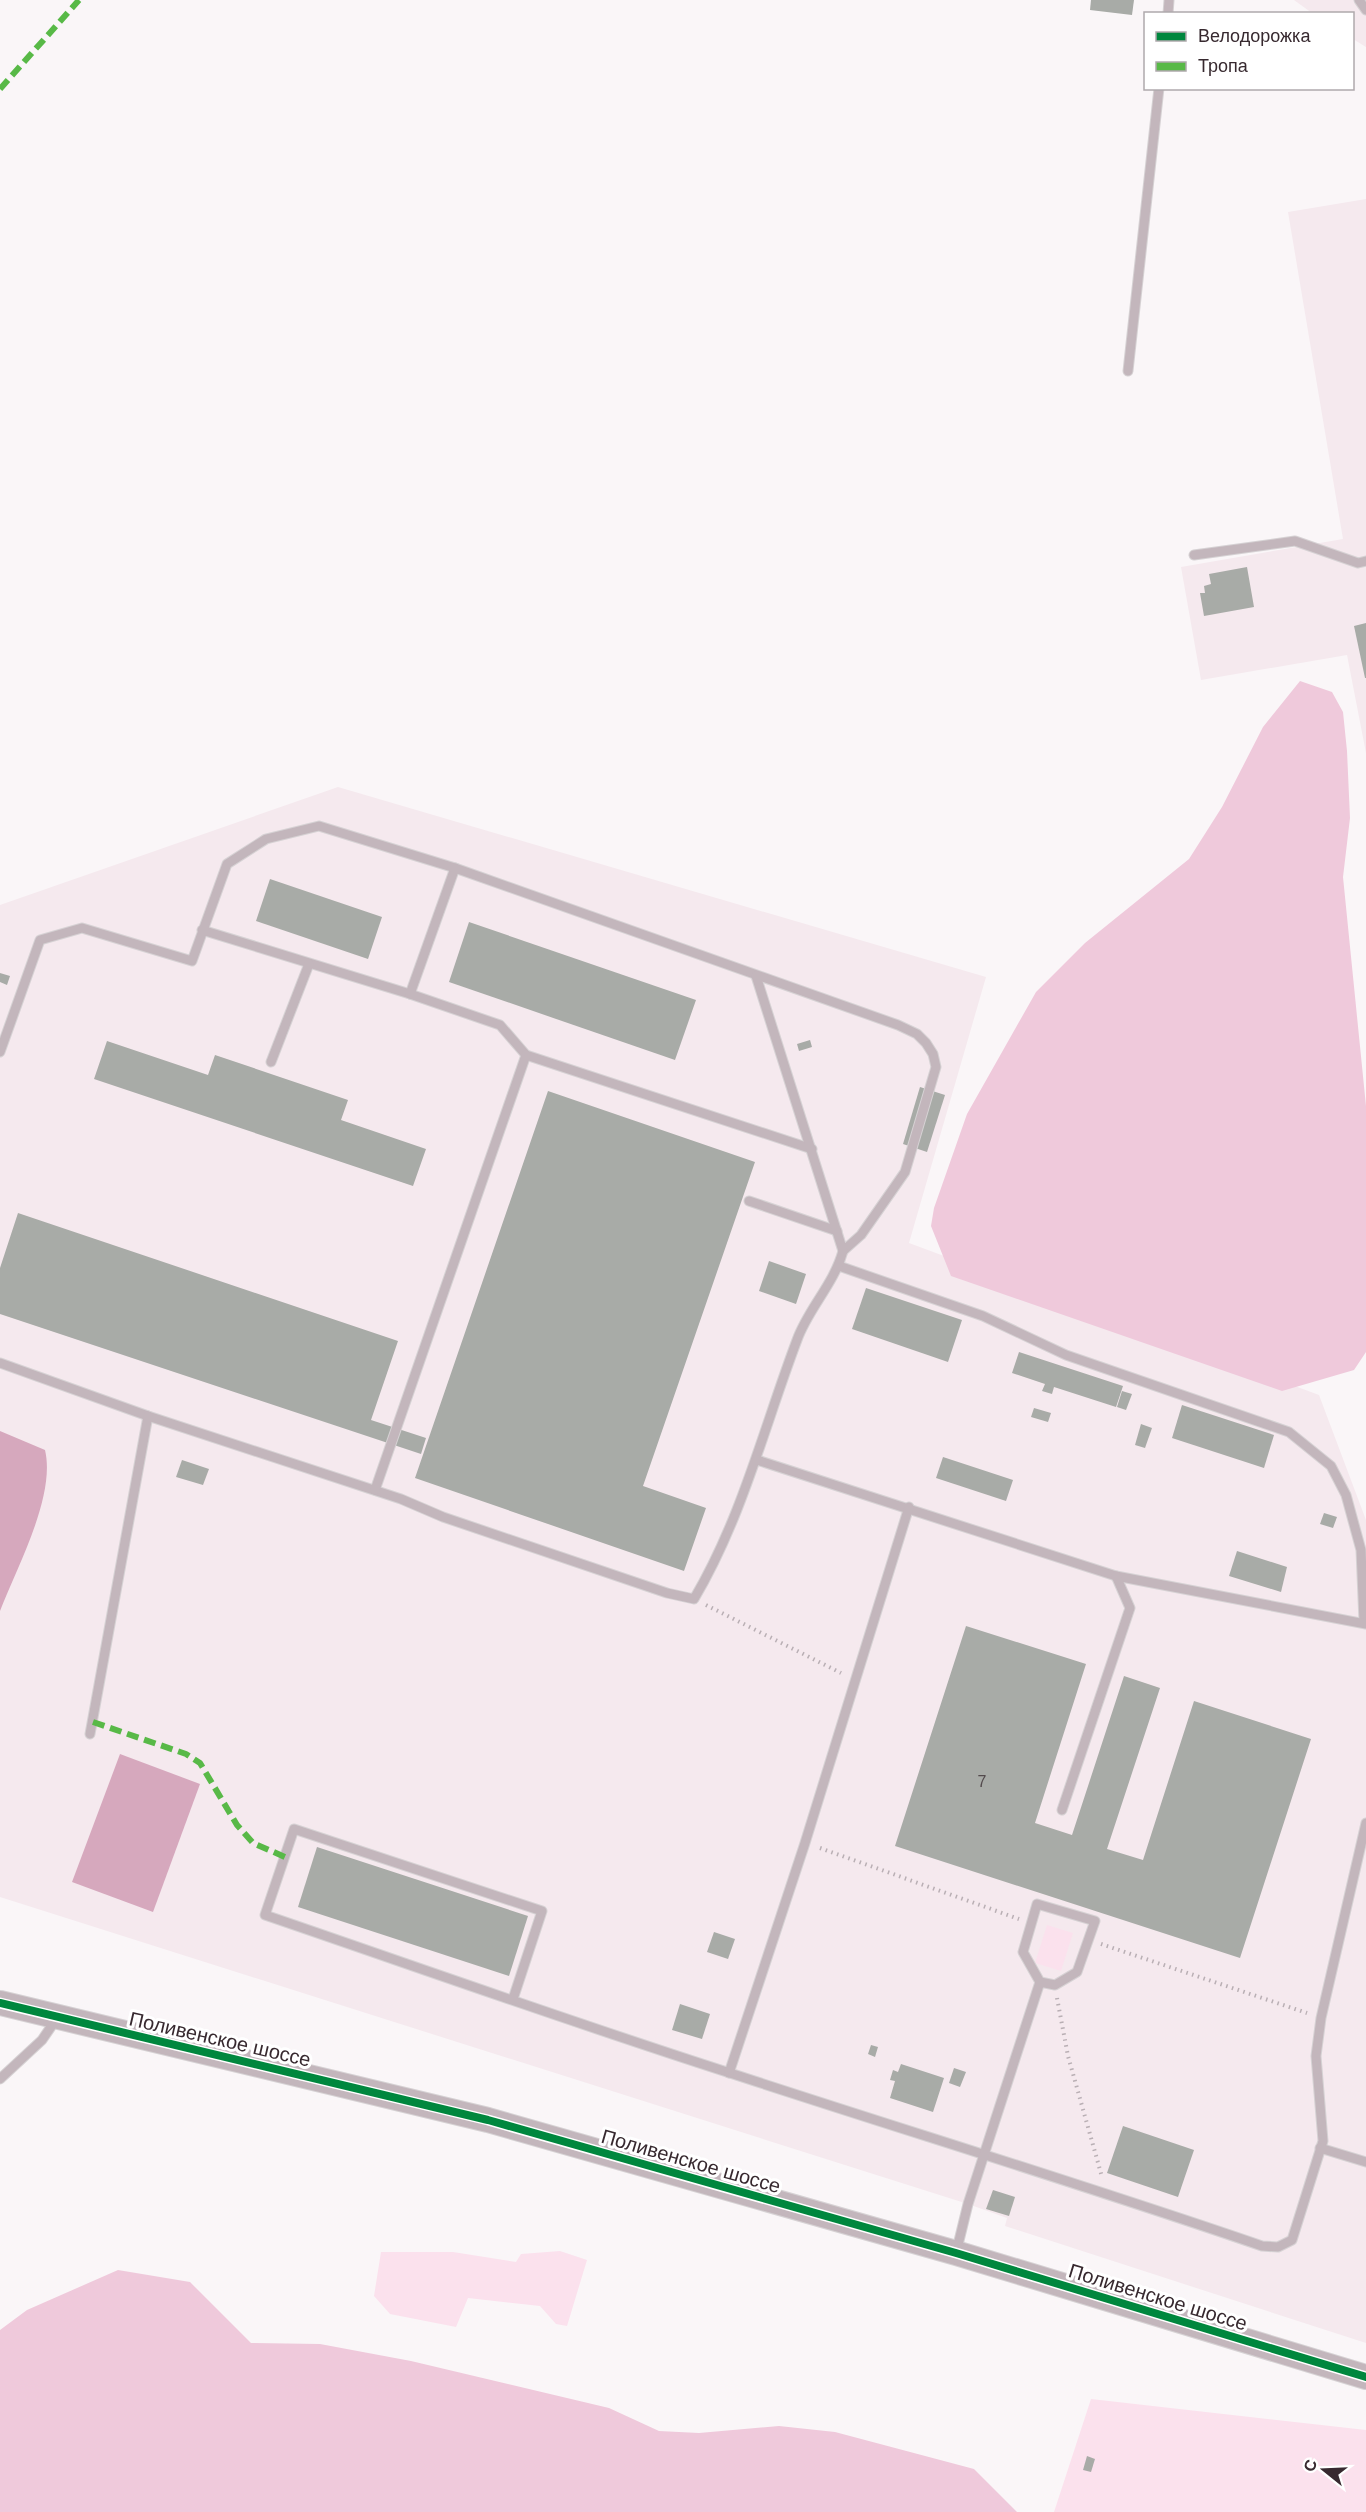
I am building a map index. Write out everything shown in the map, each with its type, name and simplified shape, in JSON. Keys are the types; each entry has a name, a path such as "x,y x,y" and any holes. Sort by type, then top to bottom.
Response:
{"street":[{"name":"Поливенское шоссе","path":"0,2003 488,2120 956,2253 1366,2377"}],"lane":[{"path":"1359,0 1366,10"},
{"path":"1128,371 1159,90"},
{"path":"1194,555 1295,541 1358,563 1366,561"},
{"path":"0,1052 40,940 82,928 192,961 227,864 266,839 320,826 455,868 917,1034 933,1054 936,1067 904,1172 861,1235 843,1251"},
{"path":"410,994 455,868"},
{"path":"202,930 410,994 500,1025 526,1055 812,1149"},
{"path":"272,1062 309,964"},
{"path":"0,1363 147,1416 375,1490 443,1517 667,1593 694,1599 708,1577 757,1460 797,1337 839,1266 843,1251 756,976"},
{"path":"375,1490 526,1055"},
{"path":"749,1201 837,1231"},
{"path":"757,1460 1116,1576 1365,1623 1361,1550 1346,1495 1331,1466 1289,1432 1066,1355 983,1316 839,1266"},
{"path":"90,1734 147,1416"},
{"path":"729,2073 805,1843 909,1508"},
{"path":"1062,1810 1130,1608 1116,1576"},
{"path":"513,1999 542,1911 294,1829 265,1915 729,2073 1106,2192 1262,2246 1278,2247 1292,2240 1323,2140 1316,2056 1321,2018 1366,1823"},
{"path":"956,2253 984,2153 1040,1982 1023,1952 1038,1904 1095,1921 1077,1972 1055,1985 1040,1982"},
{"path":"0,2079 42,2040 57,2017"},
{"path":"1320,2148 1366,2162"}],"path":[{"path":"694,1599 855,1680"},
{"path":"805,1843 1031,1923"},
{"path":"1089,1940 1321,2018"},
{"path":"1055,1985 1068,2056 1106,2192"}],"shaded area":[{"path":"1294,0 1366,0 1366,47 1354,40 1354,12 1311,12"},
{"path":"1366,199 1366,753 1347,655 1201,680 1181,567 1343,539 1288,212"},
{"path":"1300,681 1332,692 1343,712 1347,751 1350,818 1343,877 1366,1106 1366,1352 1354,1370 1282,1391 951,1276 931,1226 934,1208 967,1114 1036,992 1085,943 1189,859 1222,807 1263,727"},
{"path":"338,787 986,977 909,1243 1319,1395 1366,1520 1366,2343 1005,2226 1007,2218 968,2204 0,1897 0,905"},
{"path":"0,1431 45,1450 47,1468 40,1510 25,1553 0,1611"},
{"path":"120,1754 200,1784 153,1912 72,1882"},
{"path":"1047,1925 1073,1933 1061,1971 1035,1963"},
{"path":"560,2251 587,2260 567,2326 556,2324 540,2306 468,2298 456,2327 390,2314 374,2296 381,2252 453,2252 516,2262 521,2254"},
{"path":"118,2270 190,2282 251,2343 320,2344 411,2361 609,2408 659,2431 699,2433 779,2426 835,2432 974,2469 1017,2512 0,2512 0,2330 27,2310"},
{"path":"1091,2399 1366,2430 1366,2512 1054,2512"}],"building":[{"path":"1091,0 1134,0 1132,15 1090,10"},
{"path":"1247,567 1254,607 1204,616 1200,593 1205,593 1204,586 1211,584 1209,574"},
{"path":"1366,623 1366,678 1365,678 1354,626"},
{"path":"270,879 382,917 368,959 256,921"},
{"path":"469,922 696,1000 675,1060 449,982"},
{"path":"0,973 10,976 7,985 0,982"},
{"path":"810,1040 812,1047 799,1051 797,1044"},
{"path":"107,1041 208,1075 215,1055 348,1100 341,1120 426,1149 413,1186 94,1079"},
{"path":"920,1087 945,1095 927,1152 903,1144"},
{"path":"548,1091 755,1162 643,1486 706,1508 684,1571 415,1478"},
{"path":"18,1213 398,1341 371,1420 426,1438 421,1454 0,1314 0,1268"},
{"path":"769,1261 806,1274 796,1304 759,1291"},
{"path":"866,1288 962,1320 948,1362 852,1329"},
{"path":"1019,1352 1123,1386 1116,1407 1054,1387 1052,1394 1042,1391 1045,1384 1012,1373"},
{"path":"1122,1391 1132,1394 1126,1410 1117,1407"},
{"path":"1182,1405 1274,1435 1264,1468 1172,1438"},
{"path":"1034,1408 1051,1413 1048,1422 1031,1417"},
{"path":"1141,1424 1152,1428 1145,1448 1135,1445"},
{"path":"943,1457 1013,1480 1006,1501 936,1478"},
{"path":"182,1460 209,1469 203,1485 176,1477"},
{"path":"1324,1513 1337,1517 1333,1528 1320,1524"},
{"path":"1237,1551 1287,1567 1281,1592 1229,1576"},
{"path":"966,1626 1086,1664 1035,1823 1072,1835 1124,1676 1160,1688 1107,1849 1143,1860 1194,1701 1311,1739 1240,1958 895,1846"},
{"path":"317,1847 528,1916 509,1976 298,1907"},
{"path":"714,1932 735,1939 728,1959 707,1952"},
{"path":"680,2004 710,2014 702,2039 672,2030"},
{"path":"871,2045 878,2047 875,2057 868,2054"},
{"path":"901,2064 944,2078 933,2112 890,2098 895,2081 890,2080 893,2070 898,2072"},
{"path":"954,2068 966,2072 960,2087 949,2083"},
{"path":"1123,2126 1194,2150 1178,2197 1107,2173"},
{"path":"993,2190 1015,2197 1009,2216 986,2209"},
{"path":"1087,2456 1095,2459 1091,2472 1083,2470"}],"marked path":[{"path":"0,89 79,0"},
{"path":"93,1722 186,1754 200,1763 237,1825 253,1843 285,1857"}],"cycle path":[{"path":"0,2003 488,2120 956,2253 1366,2377"}]}
